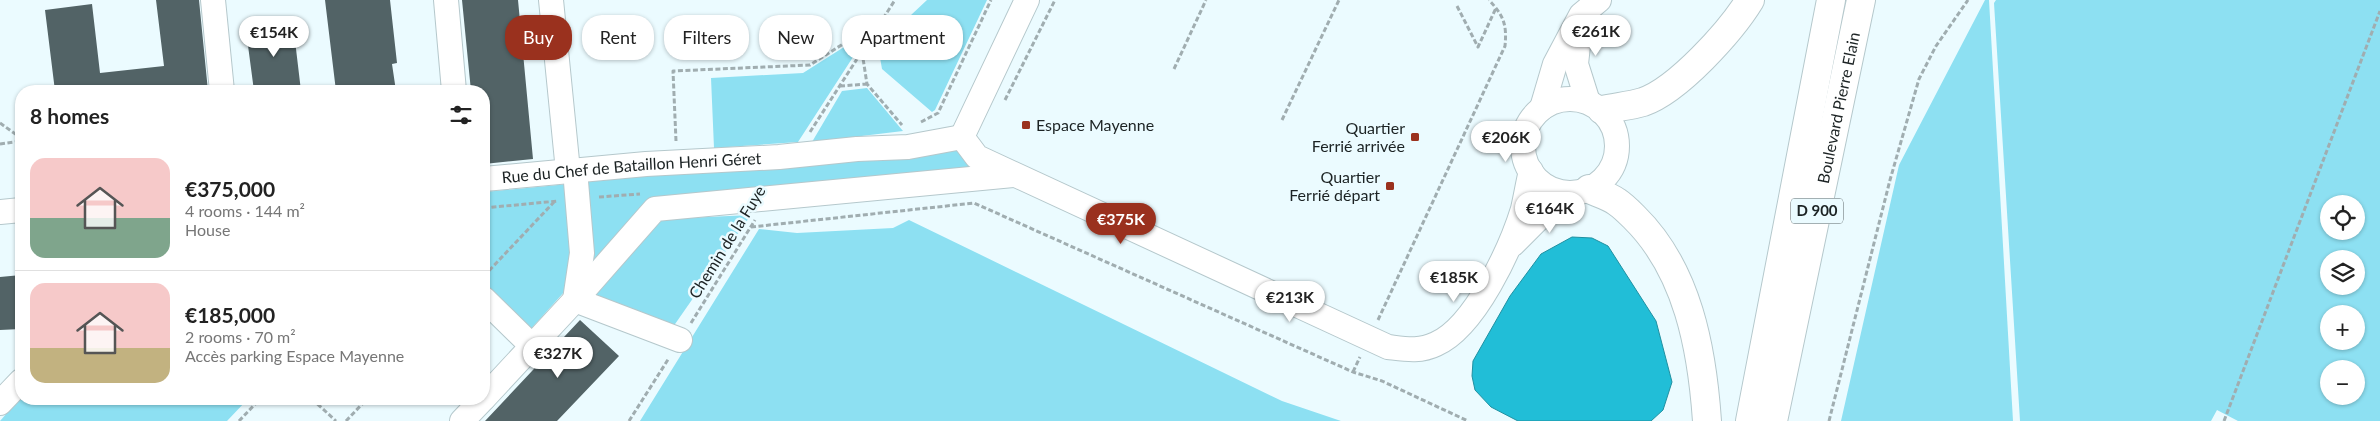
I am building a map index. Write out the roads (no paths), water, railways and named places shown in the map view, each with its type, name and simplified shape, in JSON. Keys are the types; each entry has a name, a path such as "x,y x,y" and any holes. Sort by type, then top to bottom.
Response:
{"main road":[{"path":"1595,106 1643,102 1669,89 1739,18 1750,0"},
{"name":"Boulevard Pierre Elain","path":"1750,421 1831,0"},
{"name":"Boulevard Pierre Elain","path":"1773,421 1861,0"},
{"path":"1843,86 1876,0"},
{"path":"1579,191 1618,202 1645,228 1666,256 1680,286 1700,354 1707,421"}],"street":[{"path":"213,0 221,85"},
{"path":"446,0 453,85"},
{"path":"551,0 582,252 575,300"},
{"path":"1027,0 962,136 977,157 1378,342 1413,351 1435,345 1454,334 1473,312 1508,249 1523,208 1531,171"},
{"path":"1542,108 1555,64 1581,15 1599,0"},
{"path":"1508,249 1547,210 1579,191 1601,182 1610,172 1616,159 1618,146 1616,133 1610,120 1595,106 1576,64 1581,15"},
{"path":"1579,191 1554,190 1541,182 1531,171 1525,158 1523,145 1526,131 1532,118 1542,108 1564,99 1595,106"},
{"name":"Rue du Chef de Bataillon Henri Géret","path":"490,179 677,162 857,149 907,139 962,136"},
{"path":"490,391 575,300 655,209 768,200 1015,175"},
{"path":"0,212 15,211"},
{"path":"575,300 680,340"},
{"path":"490,305 532,346"},
{"path":"0,403 15,387"},
{"path":"462,421 477,405"}],"place":[{"name":"Espace Mayenne","path":"1026,125"},
{"name":"Quartier Ferrié arrivée","path":"1415,137"},
{"name":"Quartier Ferrié départ","path":"1390,186"}]}
